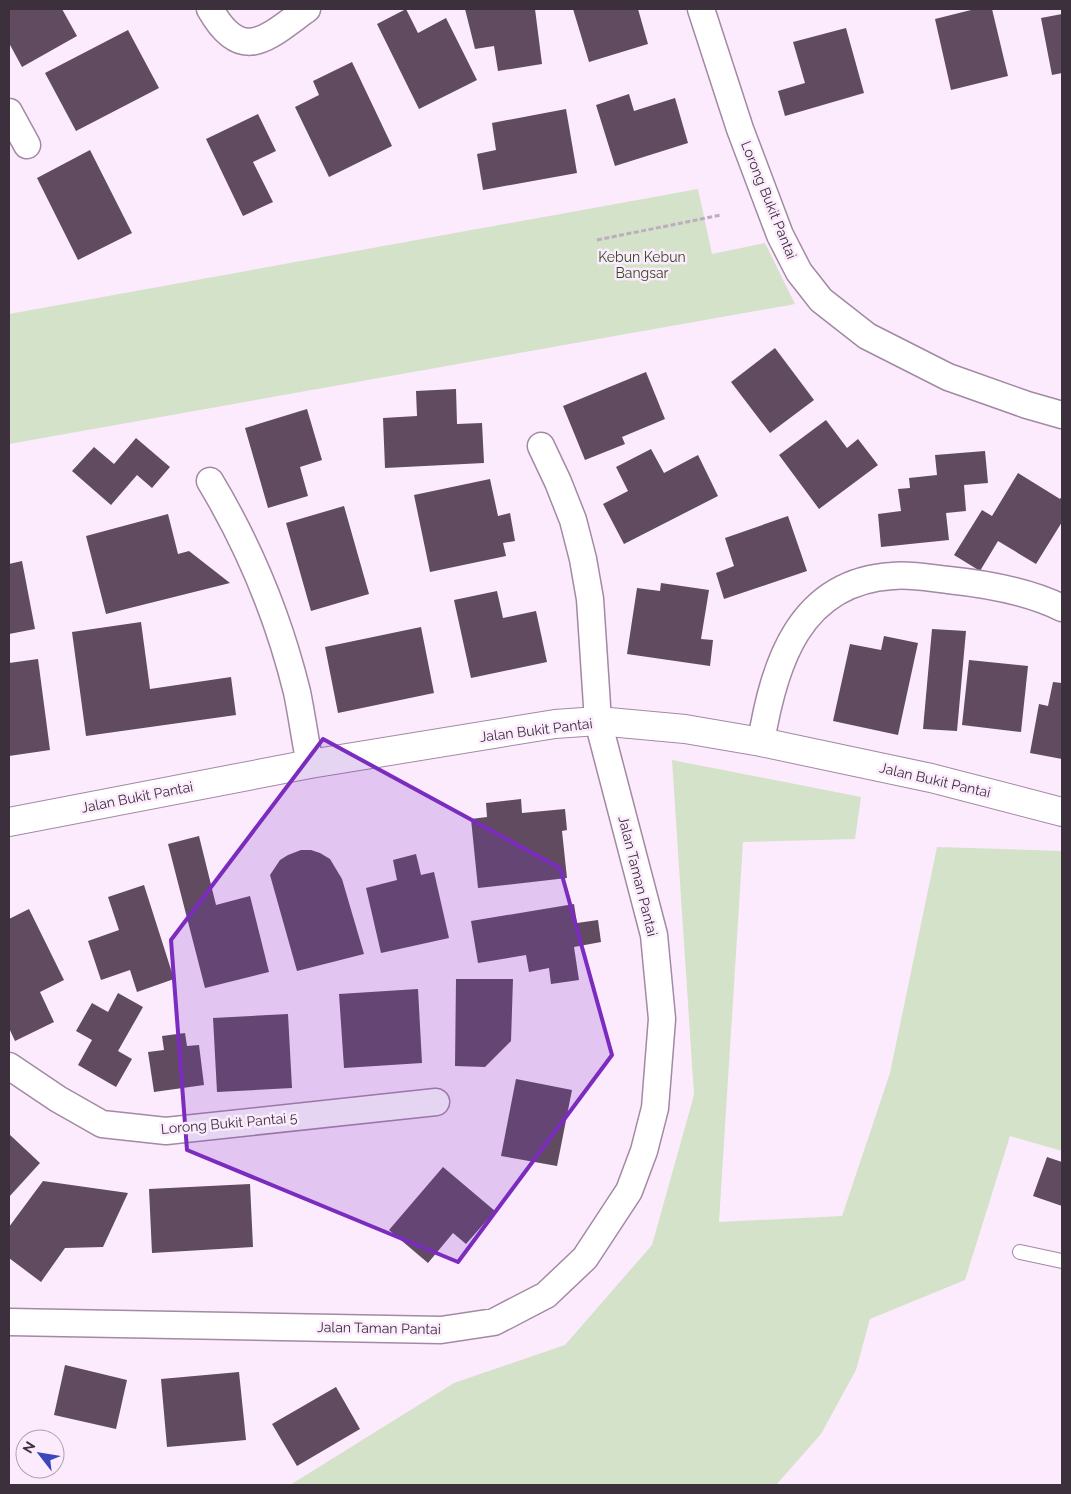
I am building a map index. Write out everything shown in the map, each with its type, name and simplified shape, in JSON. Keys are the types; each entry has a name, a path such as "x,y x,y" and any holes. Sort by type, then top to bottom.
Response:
{"street":[{"path":"210,9 226,33 234,38 249,41 267,38 307,9"},
{"name":"Lorong Bukit Pantai","path":"701,9 740,129 780,235 799,272 821,300 867,336 948,377 1027,405 1062,415"},
{"path":"9,112 27,145"},
{"name":"Jalan Taman Pantai","path":"9,1322 441,1330 494,1322 546,1295 585,1258 629,1191 644,1151 655,1108 662,1019 654,935 598,721 590,599 583,559 573,520 541,446"},
{"path":"210,481 248,554 276,622 296,692 310,764"},
{"path":"761,742 766,710 777,672 787,648 816,606 837,590 852,583 893,575 948,580 1011,590 1045,599 1062,608"},
{"name":"Jalan Bukit Pantai","path":"9,822 310,764 555,724 598,721 685,729 761,742 931,778 1062,812"},
{"name":"Lorong Bukit Pantai 5","path":"9,1066 58,1099 102,1124 166,1132 436,1102"}],"lane":[{"path":"1020,1252 1062,1261"}],"path":[{"path":"597,240 721,215"}],"highlighted area":[{"path":"323,739 560,868 612,1055 458,1262 187,1150 171,940"}],"green space":[{"name":"Kebun Kebun Bangsar","path":"698,189 712,254 765,243 795,304 9,444 9,314"},
{"path":"672,760 861,797 855,839 743,842 719,1222 842,1216 890,1073 937,847 1062,851 1062,1151 1010,1136 965,1280 870,1319 856,1370 821,1434 776,1485 290,1485 454,1383 565,1345 652,1245 694,1095"}],"building":[{"path":"9,9 62,9 77,36 22,67 9,43"},
{"path":"406,9 418,33 446,18 477,80 419,109 377,24"},
{"path":"465,9 535,9 542,64 498,71 494,46 475,49"},
{"path":"573,9 638,9 648,44 589,62"},
{"path":"975,9 992,9 1008,76 951,90 935,19"},
{"path":"1062,14 1062,73 1052,75 1041,18"},
{"path":"846,28 864,93 785,116 778,91 805,83 793,42"},
{"path":"128,30 159,88 76,131 45,73"},
{"path":"352,62 392,146 329,177 295,107 319,95 313,81"},
{"path":"629,94 634,111 675,98 688,143 615,166 596,105"},
{"path":"566,109 577,173 483,190 477,154 496,150 492,123"},
{"path":"258,114 276,151 253,162 273,202 243,216 206,139"},
{"path":"90,150 132,233 78,260 37,178"},
{"path":"775,348 814,400 770,433 731,382"},
{"path":"646,372 665,419 622,437 625,444 585,460 563,406"},
{"path":"456,389 457,424 482,423 484,463 385,468 383,418 417,416 416,391"},
{"path":"307,409 322,460 300,467 308,496 268,508 245,428"},
{"path":"826,420 847,448 858,439 878,465 819,509 779,455"},
{"path":"136,438 170,467 152,488 137,475 111,505 72,471 94,447 114,464"},
{"path":"651,449 664,473 698,455 718,496 624,544 603,504 628,491 616,467"},
{"path":"985,451 988,483 964,485 966,511 946,513 949,540 881,547 878,514 901,511 898,489 910,488 909,478 937,475 935,455"},
{"path":"1018,473 1060,499 1062,496 1062,522 1036,564 998,541 980,571 954,555 982,510 992,516"},
{"path":"490,479 498,516 510,513 515,541 503,543 506,556 430,572 414,495"},
{"path":"344,506 369,594 311,611 286,523"},
{"path":"168,514 178,554 189,551 230,583 106,614 86,536"},
{"path":"788,516 807,571 724,599 716,573 734,566 725,538"},
{"path":"22,561 35,629 9,634 9,564"},
{"path":"661,583 709,590 701,639 713,640 710,666 627,654 637,588 660,591"},
{"path":"497,591 503,618 536,611 547,662 471,678 454,600"},
{"path":"141,622 150,689 231,677 236,715 86,736 72,632"},
{"path":"421,627 434,693 338,713 325,647"},
{"path":"932,629 966,631 957,731 923,729"},
{"path":"884,636 918,643 898,735 833,721 850,644 881,650"},
{"path":"38,659 50,750 9,756 9,663"},
{"path":"969,660 1028,666 1021,732 962,725"},
{"path":"1053,682 1062,683 1062,759 1030,753 1039,704 1048,706"},
{"path":"521,799 522,813 565,809 567,830 562,831 567,878 478,888 471,819 487,817 486,803"},
{"path":"199,836 216,905 250,896 269,972 205,988 168,844"},
{"path":"301,850 311,850 330,859 342,879 364,954 297,971 270,875 280,860"},
{"path":"416,854 421,875 434,872 449,938 381,953 366,888 397,880 393,860"},
{"path":"144,885 174,979 137,992 130,970 101,980 88,941 119,930 108,897"},
{"path":"574,904 577,923 598,920 601,942 574,947 579,980 551,984 549,968 529,972 526,955 478,963 471,921"},
{"path":"29,909 64,980 40,992 54,1022 15,1041 9,1028 9,919"},
{"path":"456,979 513,979 511,1041 485,1067 455,1066"},
{"path":"418,989 422,1063 344,1068 339,994"},
{"path":"118,993 143,1007 118,1051 132,1059 116,1087 78,1065 92,1040 76,1031 92,1003 108,1012"},
{"path":"288,1014 292,1088 217,1092 213,1018"},
{"path":"185,1033 187,1046 199,1045 204,1085 154,1092 148,1052 164,1050 162,1036"},
{"path":"516,1079 572,1090 557,1166 501,1156"},
{"path":"9,1134 40,1163 9,1197"},
{"path":"1047,1157 1062,1162 1062,1206 1033,1196"},
{"path":"443,1167 495,1211 466,1244 453,1233 428,1263 389,1230"},
{"path":"43,1181 128,1193 103,1247 65,1248 41,1282 9,1258 9,1227"},
{"path":"250,1184 253,1247 152,1253 149,1189"},
{"path":"65,1365 127,1380 116,1429 54,1415"},
{"path":"239,1372 246,1440 167,1447 161,1379"},
{"path":"336,1387 360,1429 297,1466 272,1424"}]}
